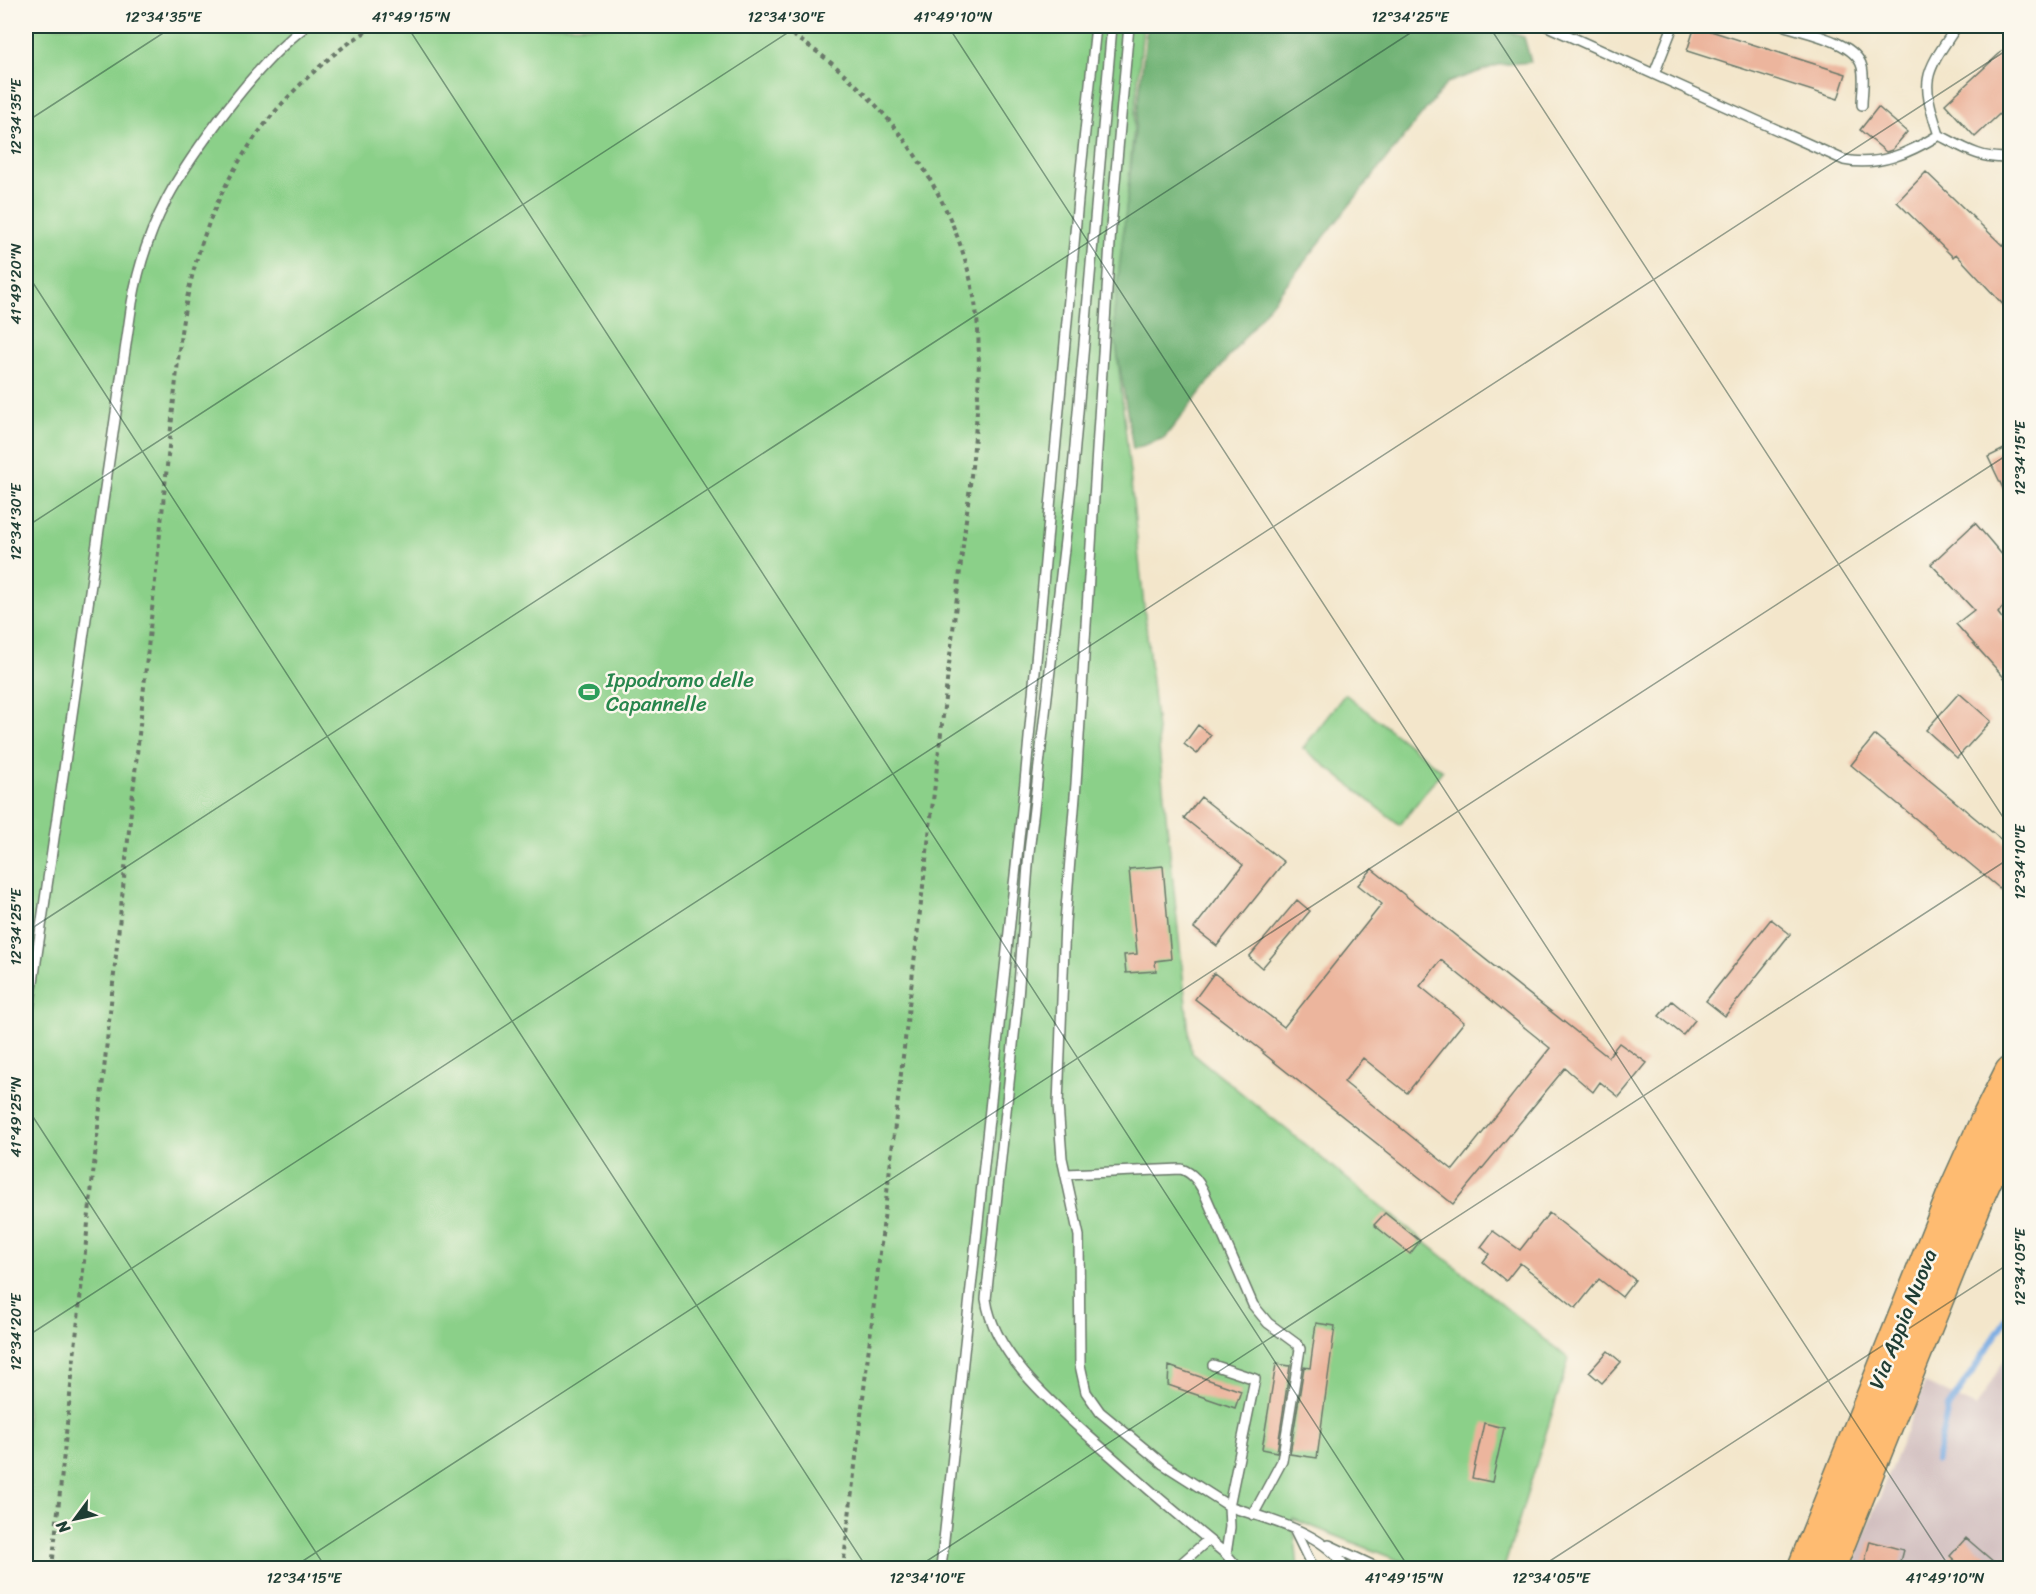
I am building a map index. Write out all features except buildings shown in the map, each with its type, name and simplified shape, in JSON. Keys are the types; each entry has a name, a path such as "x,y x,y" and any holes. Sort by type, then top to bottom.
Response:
{"main road":[{"name":"Via Appia Nuova","path":"1803,1569 1953,1193 2010,1072"},
{"name":"Via Appia Nuova","path":"1830,1569 1981,1192 2010,1127"}],"lane":[{"path":"26,1030 139,270 154,224 190,157 262,66 306,26"},
{"path":"941,1569 1025,782 1096,26"},
{"path":"1112,26 1072,480 1029,852 1018,998 987,1299 988,1309 997,1332 1012,1356 1034,1383 1072,1421 1226,1554 1238,1569"},
{"path":"1129,26 1110,227 1076,784 1065,922 1058,1105 1062,1158 1079,1236 1080,1365 1086,1392 1100,1412 1163,1464 1229,1506 1294,1529 1378,1569"},
{"path":"1547,26 1844,160 1867,162 1894,158 1939,135"},
{"path":"1654,74 1673,26"},
{"path":"1785,26 1814,30 1859,58 1863,70 1862,105"},
{"path":"1957,26 1934,61 1926,81 1928,101 1939,135 1979,155 1994,158 2010,157"},
{"path":"1066,1174 1181,1169 1188,1172 1198,1181 1204,1192 1253,1305 1268,1323 1298,1345 1300,1349 1282,1461 1252,1515"},
{"path":"1213,1365 1255,1379 1229,1506 1230,1527 1226,1554"},
{"path":"1294,1529 1314,1569"},
{"path":"1176,1569 1208,1540"},
{"path":"1320,1541 1339,1558 1346,1569"}],"path":[{"path":"52,1569 186,300 199,248 214,210 232,172 252,140 308,77 339,50 376,26"},
{"path":"777,26 816,50 845,73 882,113 916,159 944,206 957,237 969,278 978,330 977,401 969,494 843,1569"}],"shaded area":[{"path":"2010,1350 2010,1568 1852,1568 1925,1383 1976,1407"}],"green space":[{"name":"Ippodromo delle Capannelle","path":"26,26 1143,26 1115,331 1191,1052 1569,1359 1504,1568 1418,1568 1293,1519 1298,1568 26,1568"},
{"path":"1147,26 1494,26 1524,37 1531,62 1498,65 1447,83 1164,438 1133,449 1115,337 1114,314"},
{"path":"1345,694 1442,771 1400,825 1303,748"}],"waterway":[{"path":"1936,1461 1948,1408 2002,1326 2010,1309"}],"place":[{"name":"Ippodromo delle Capannelle","path":"589,692"}]}
